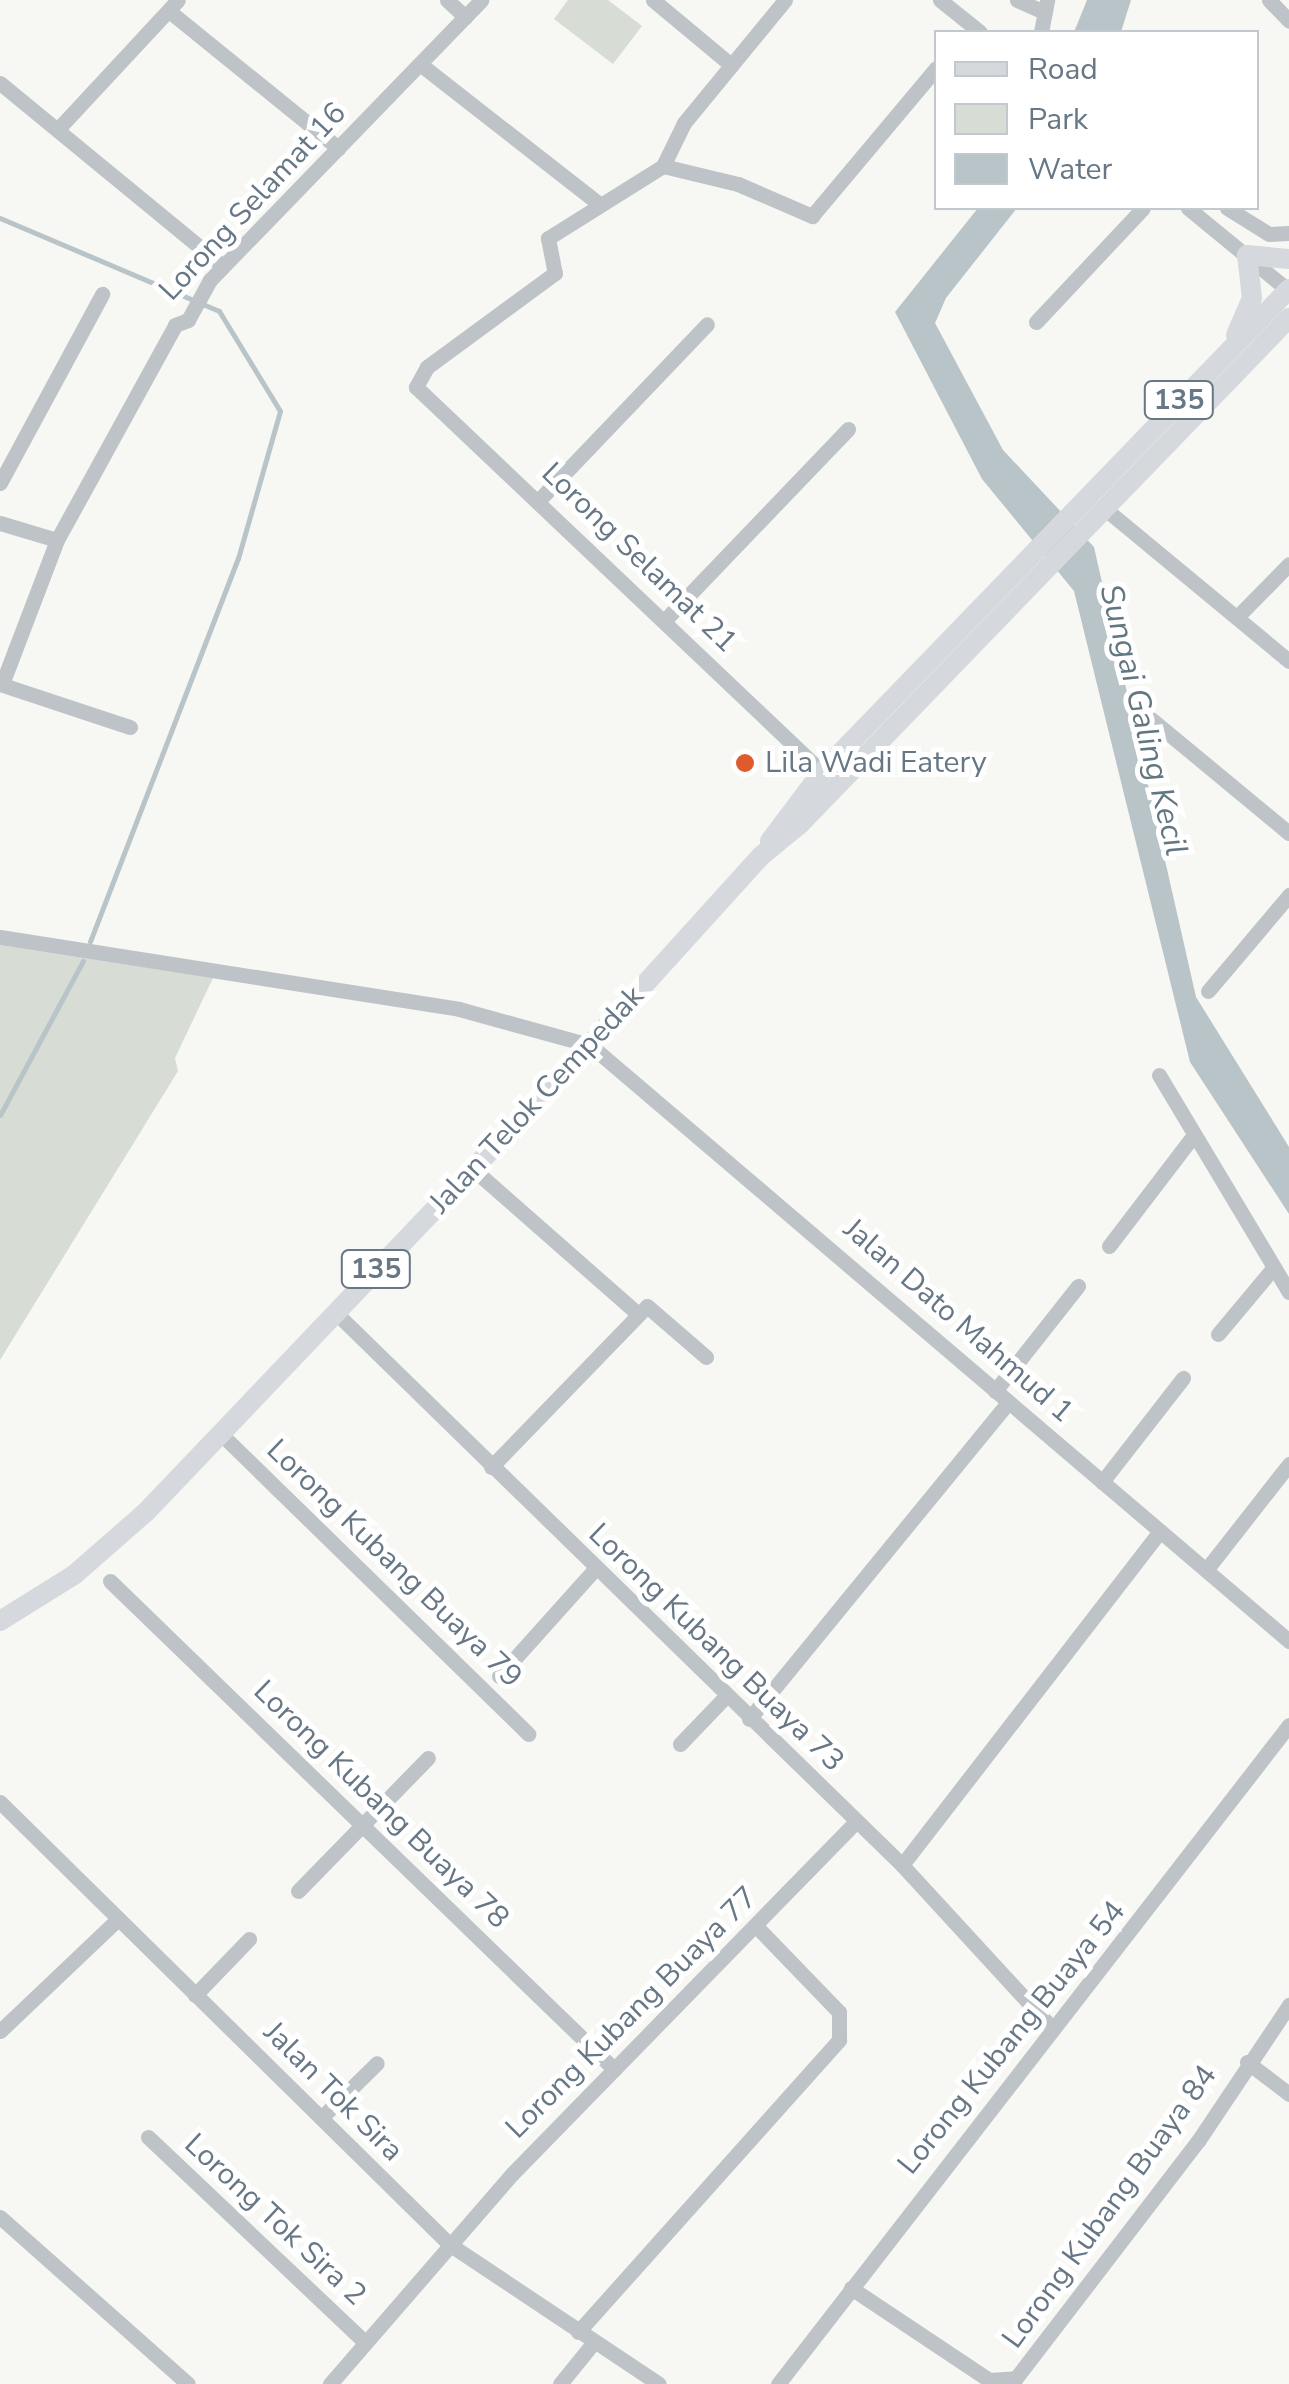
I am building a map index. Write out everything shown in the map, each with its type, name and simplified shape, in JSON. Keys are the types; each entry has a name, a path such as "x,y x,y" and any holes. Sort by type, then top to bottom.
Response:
{"main road":[{"path":"1228,350 1252,298 1247,255 1289,259"},
{"name":"Jalan Telok Cempedak","path":"761,856 800,824 1044,569 1078,520 1228,350 1289,290"},
{"name":"Jalan Telok Cempedak","path":"0,1621 110,1547 590,1045 761,856 822,772 1030,553 1078,520 1104,508 1289,318"}],"street":[{"path":"447,0 465,16"},
{"name":"Lorong Selamat 16","path":"1,684 57,540 175,325 199,301 223,266 481,0"},
{"path":"653,0 731,65"},
{"path":"420,64 599,204 663,166 684,123 785,0"},
{"path":"940,0 972,30"},
{"path":"1018,0 1046,6"},
{"path":"1269,0 1289,21"},
{"path":"58,129 173,5 338,148"},
{"path":"663,166 738,184 812,216 934,70"},
{"path":"0,83 223,266"},
{"name":"Lorong Selamat 21","path":"599,204 548,238 555,273 427,367 416,388 422,400 467,431 822,772"},
{"path":"1036,322 1141,210"},
{"path":"1198,210 1289,290"},
{"path":"1229,210 1269,234 1289,233"},
{"path":"0,483 102,294"},
{"path":"539,500 707,324"},
{"path":"664,621 848,429"},
{"path":"1104,508 1289,660"},
{"path":"0,523 57,540"},
{"path":"1237,617 1289,564"},
{"path":"1,684 130,726"},
{"path":"1151,719 1289,833"},
{"path":"1208,991 1289,894"},
{"path":"0,936 459,1010 590,1045"},
{"name":"Jalan Dato Mahmud 1","path":"590,1045 1289,1641"},
{"path":"1159,1075 1289,1292"},
{"path":"1109,1246 1194,1135"},
{"path":"473,1170 637,1313"},
{"path":"1218,1334 1274,1267"},
{"path":"995,1391 1078,1286"},
{"path":"490,1468 637,1313 654,1308 706,1357"},
{"name":"Lorong Kubang Buaya 73","path":"335,1312 490,1468 902,1865 1053,2029"},
{"path":"1102,1482 1183,1378"},
{"path":"749,1719 1008,1402"},
{"name":"Lorong Kubang Buaya 79","path":"220,1433 528,1734"},
{"path":"1206,1570 1289,1464"},
{"path":"902,1865 1160,1530"},
{"path":"499,1676 595,1570"},
{"name":"Lorong Kubang Buaya 78","path":"110,1581 614,2069"},
{"path":"680,1744 725,1697"},
{"name":"Lorong Kubang Buaya 54","path":"778,2384 1289,1725"},
{"path":"298,1891 428,1758"},
{"name":"Jalan Tok Sira","path":"0,1802 450,2244 659,2384"},
{"name":"Lorong Kubang Buaya 77","path":"330,2384 450,2244 856,1821"},
{"path":"0,2032 117,1920"},
{"path":"578,2332 840,2040 839,2012 757,1927"},
{"path":"196,1995 248,1939"},
{"name":"Lorong Kubang Buaya 84","path":"851,2288 989,2380 1016,2378 1198,2140 1289,2005"},
{"path":"1247,2062 1289,2094"},
{"path":"321,2118 377,2063"},
{"name":"Lorong Tok Sira 2","path":"148,2137 365,2342"},
{"path":"0,2216 188,2384"},
{"path":"560,2384 594,2342"}],"green space":[{"path":"568,0 608,0 642,26 613,64 554,19"},
{"path":"0,945 213,978 175,1058 178,1071 0,1360"}],"water":[{"path":"1087,0 1131,0 1122,30 1075,30"},
{"path":"976,210 1015,210 946,298 935,323 1003,450 1094,547 1196,997 1289,1147 1289,1214 1190,1062 1074,591 982,479 895,312"}],"waterway":[{"path":"0,218 219,311 280,411 238,558 90,941"},
{"path":"0,1115 83,961"}],"place":[{"name":"Lila Wadi Eatery","path":"745,763"}],"water label":[{"name":"Sungai Galing Kecil","path":"1143,720"}]}
